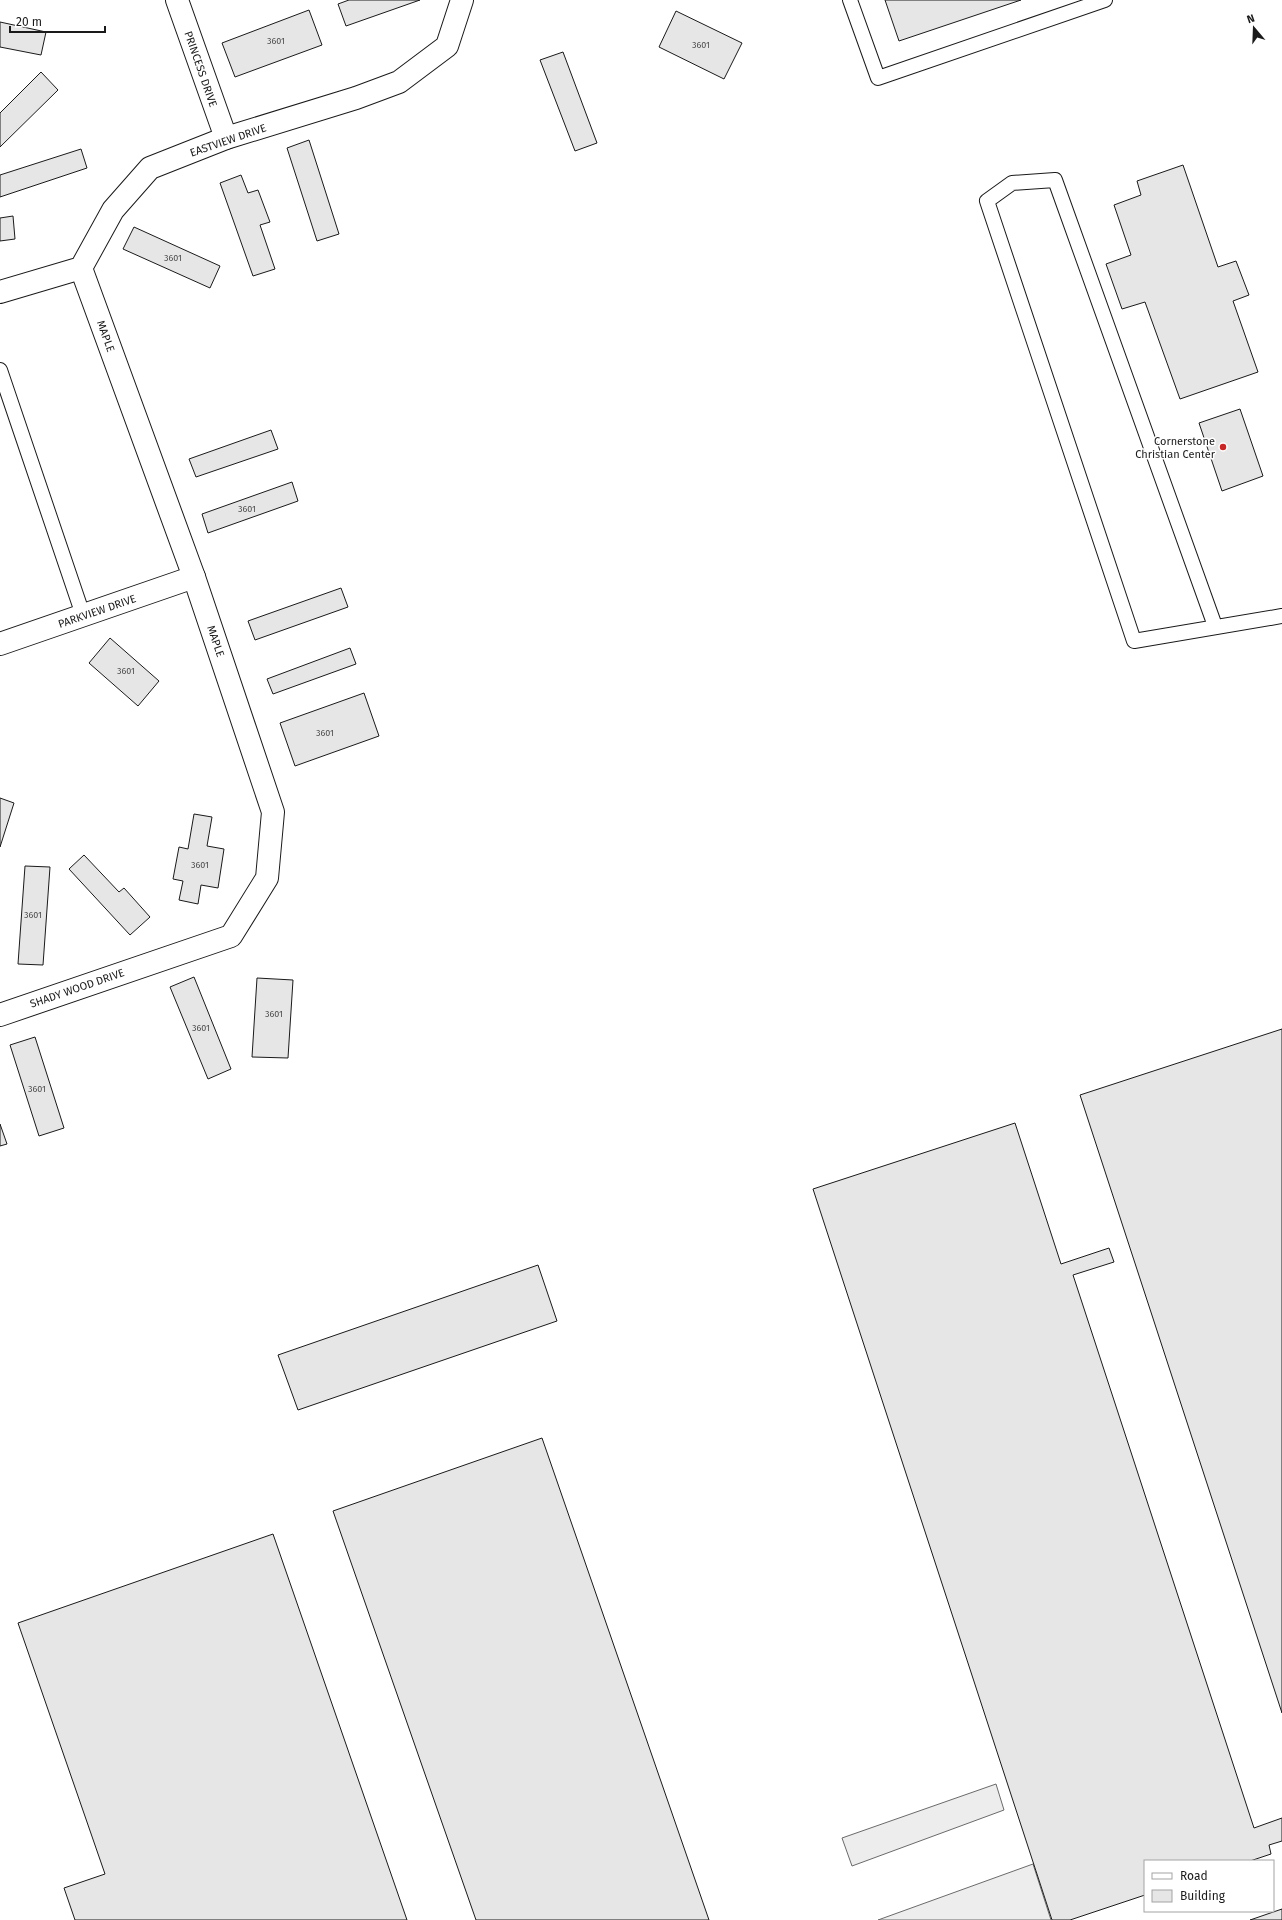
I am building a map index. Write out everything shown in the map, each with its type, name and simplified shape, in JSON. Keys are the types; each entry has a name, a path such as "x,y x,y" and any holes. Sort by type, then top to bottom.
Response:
{"street":[{"name":"PRINCESS DRIVE","path":"177,0 226,138"},
{"name":"EASTVIEW DRIVE","path":"81,268 113,210 150,168 226,138 356,98 399,82 447,46 462,0"},
{"path":"0,292 81,268"},
{"name":"MAPLE","path":"81,268 194,577 273,812 267,878 231,936 155,962"},
{"name":"PARKVIEW DRIVE","path":"0,644 194,577"},
{"name":"SHADY WOOD DRIVE","path":"0,1014 155,962"}],"lane":[{"path":"850,0 878,78 1105,0"},
{"path":"1215,626 1055,180 1012,183 988,201 1134,641 1215,626 1282,616"},
{"path":"0,370 83,615"}],"shaded area":[{"path":"996,1784 1004,1810 852,1866 842,1838"},
{"path":"1033,1864 1051,1920 878,1920"}],"building":[{"path":"349,0 420,0 346,26 338,4"},
{"path":"885,0 1021,0 899,41"},
{"path":"309,10 322,45 235,77 222,43"},
{"path":"676,11 742,43 724,79 659,47"},
{"path":"0,22 46,32 41,55 0,47"},
{"path":"563,52 597,143 575,151 540,60"},
{"path":"41,72 58,90 0,147 0,113"},
{"path":"309,140 339,234 317,241 287,148"},
{"path":"81,149 87,168 0,197 0,175"},
{"path":"1183,165 1218,267 1236,261 1249,295 1233,301 1258,372 1180,399 1145,302 1122,309 1106,264 1131,255 1114,205 1141,195 1137,181"},
{"path":"241,175 248,193 258,190 270,222 260,225 275,269 253,276 220,183"},
{"path":"13,216 15,239 0,241 0,218"},
{"path":"134,227 220,266 210,288 123,249"},
{"path":"1240,409 1263,476 1222,491 1199,423"},
{"path":"271,430 278,449 196,477 189,459"},
{"path":"292,482 298,501 208,533 202,514"},
{"path":"341,588 348,607 255,640 248,621"},
{"path":"110,638 159,681 138,706 89,663"},
{"path":"350,648 356,664 273,694 267,679"},
{"path":"364,693 379,736 295,766 280,723"},
{"path":"0,798 14,803 0,847"},
{"path":"194,814 212,817 207,846 224,849 218,888 201,885 198,904 179,900 183,881 173,879 179,847 188,849"},
{"path":"84,855 119,892 124,888 150,917 130,935 69,869"},
{"path":"25,866 50,867 43,965 18,964"},
{"path":"194,977 231,1069 208,1079 170,987"},
{"path":"257,978 293,980 288,1058 252,1057"},
{"path":"1282,1029 1282,1713 1080,1095"},
{"path":"35,1037 64,1128 39,1136 10,1045"},
{"path":"1015,1123 1061,1264 1109,1248 1114,1262 1073,1275 1254,1828 1282,1818 1282,1841 1269,1845 1271,1854 1253,1860 1144,1860 1144,1895 1070,1920 1052,1920 813,1189"},
{"path":"0,1124 7,1144 0,1146"},
{"path":"538,1265 557,1321 298,1410 278,1355"},
{"path":"542,1438 709,1920 476,1920 333,1511"},
{"path":"273,1534 407,1920 75,1920 64,1888 105,1874 18,1623"},
{"path":"1282,1909 1282,1920 1250,1920 1274,1912"}],"place":[{"name":"Cornerstone Christian Center","path":"1223,447"}]}
